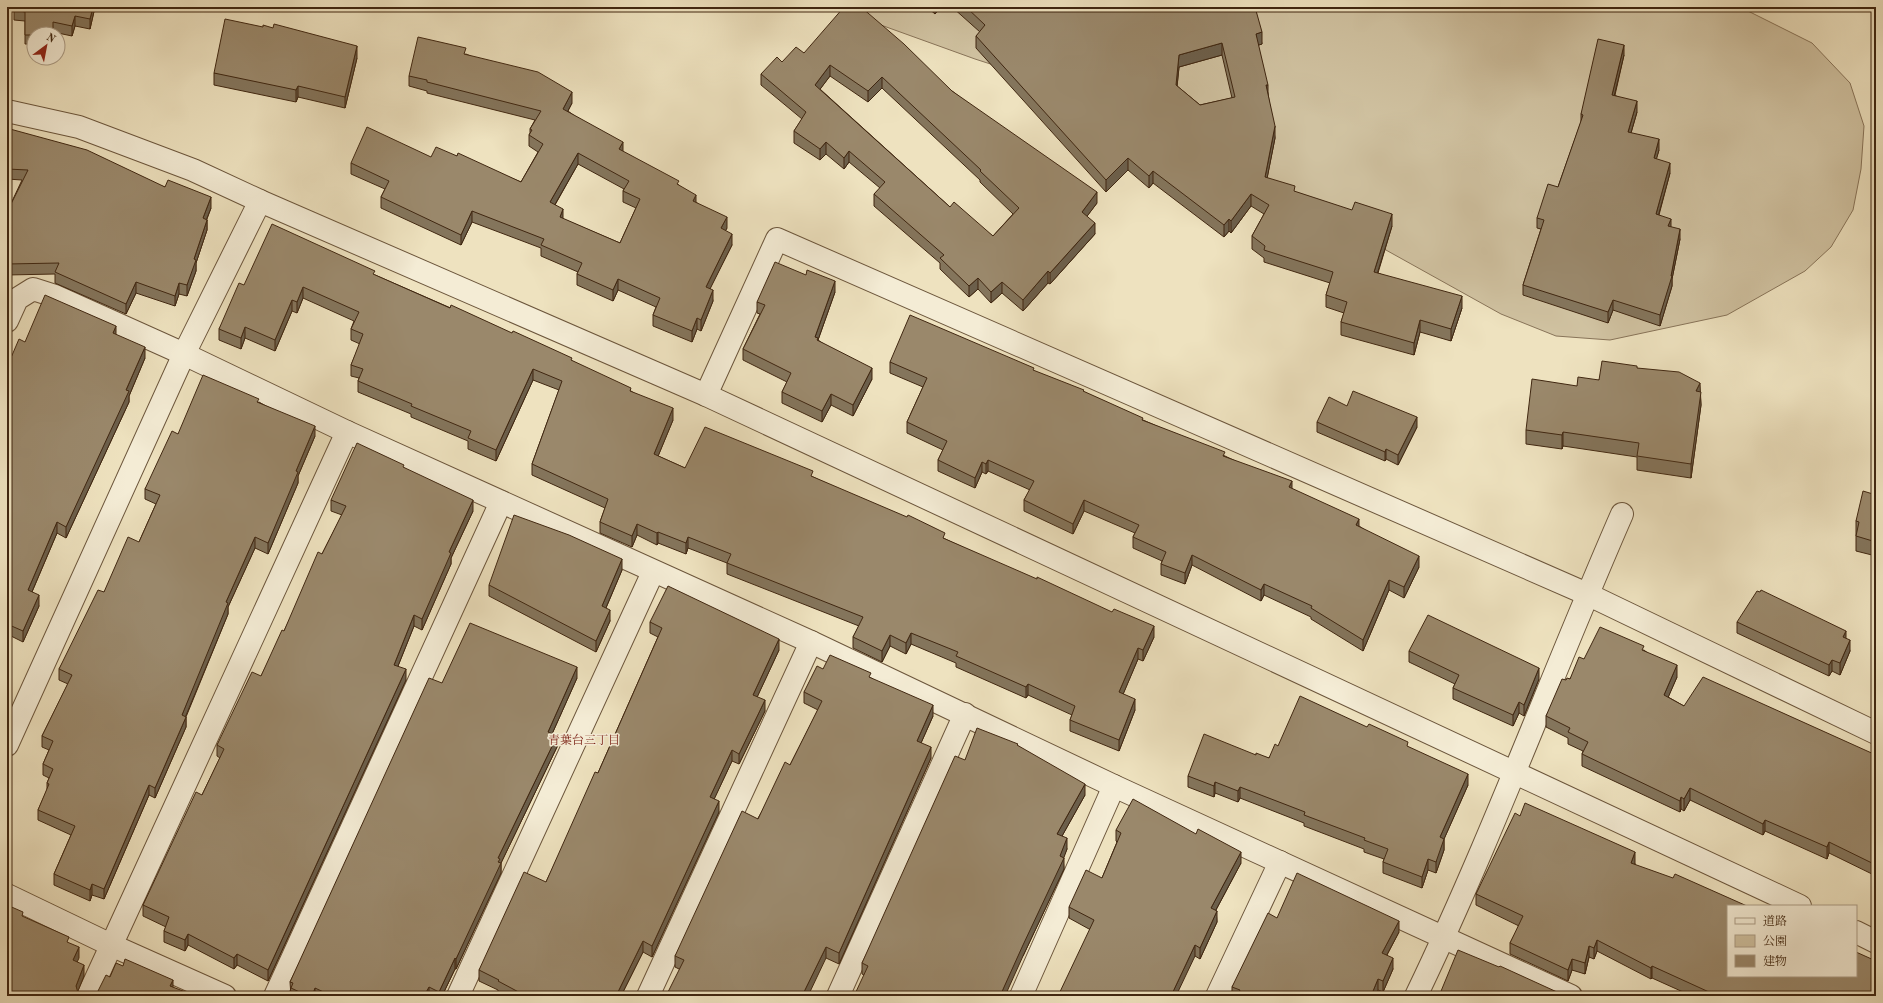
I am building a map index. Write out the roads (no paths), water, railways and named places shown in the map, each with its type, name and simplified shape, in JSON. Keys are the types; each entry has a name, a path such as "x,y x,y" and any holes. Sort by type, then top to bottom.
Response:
{"street":[{"path":"7,111 79,127 193,170 260,201 706,395 1798,905"},
{"path":"7,745 184,354 260,201"},
{"path":"706,395 777,239 1587,594 1876,733"},
{"path":"7,321 17,299 33,289 55,296 184,354 347,432 653,572 811,642 1114,786 1444,939 1571,996"},
{"path":"88,996 347,432"},
{"path":"275,996 501,502"},
{"path":"1416,996 1444,939 1587,594 1622,514"},
{"path":"458,996 653,572"},
{"path":"648,996 811,642"},
{"path":"838,996 965,714"},
{"path":"1021,996 1114,786"},
{"path":"1217,996 1280,862"},
{"path":"7,895 111,945 225,996"},
{"path":"1857,932 1876,942"}],"district":[{"name":"青葉台三丁目","path":"584,740"}]}
